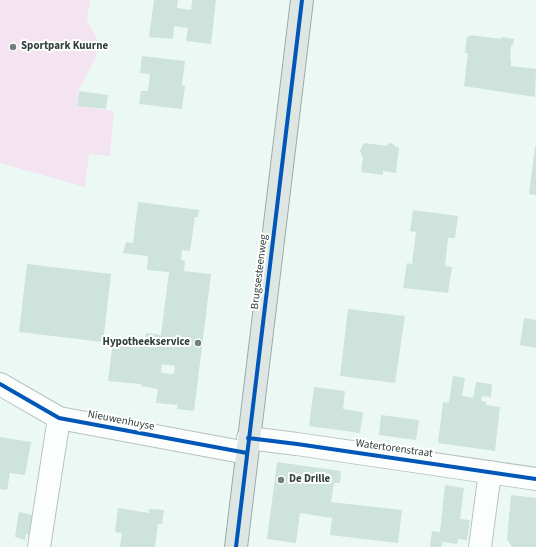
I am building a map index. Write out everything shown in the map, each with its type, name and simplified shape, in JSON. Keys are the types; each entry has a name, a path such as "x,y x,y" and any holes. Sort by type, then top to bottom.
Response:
{"main road":[{"name":"Brugsesteenweg","path":"236,547 302,0"}],"street":[{"name":"Nieuwenhuyse","path":"0,384 59,418 197,445 248,446"},
{"path":"39,547 59,418"},
{"name":"Watertorenstraat","path":"248,446 297,444 536,479"},
{"path":"480,547 490,472"}],"shaded area":[{"path":"0,0 90,0 87,21 97,39 96,58 78,91 77,106 114,111 110,156 89,154 85,187 0,163"}],"building":[{"path":"154,0 178,0 177,8 191,10 192,0 216,0 211,44 186,41 188,28 174,26 173,39 149,37"},
{"path":"467,36 514,39 513,45 511,45 511,66 536,69 535,97 464,86 468,53 465,53"},
{"path":"142,56 185,61 182,85 185,86 182,109 139,104 141,91 148,91 150,74 140,73"},
{"path":"79,91 108,95 106,109 77,106"},
{"path":"364,143 387,146 388,144 392,143 396,147 399,147 396,173 383,171 383,175 361,172 363,158 360,151"},
{"path":"536,146 536,195 529,194"},
{"path":"138,202 199,210 198,217 195,217 190,251 182,250 181,260 185,261 184,271 211,274 194,411 177,409 178,405 156,403 158,389 141,386 141,384 108,381 113,342 144,346 146,333 161,335 169,272 147,270 148,256 123,253 126,242 133,243","holes":["162,364 175,366 174,374 161,373"]},
{"path":"413,210 458,216 455,238 448,238 445,266 452,267 448,293 403,288 407,263 412,264 416,232 410,231"},
{"path":"27,264 111,274 103,342 19,332"},
{"path":"348,309 405,316 395,383 340,376"},
{"path":"524,318 536,320 536,348 520,345"},
{"path":"453,376 465,378 462,396 473,398 476,382 492,384 491,397 482,396 481,401 486,402 486,405 500,407 495,451 438,443 443,402 449,403"},
{"path":"314,387 345,391 343,409 363,412 360,433 309,426"},
{"path":"381,415 419,420 416,440 379,435"},
{"path":"0,437 31,442 25,475 10,473 7,490 0,489"},
{"path":"277,462 341,471 340,483 334,483 331,502 402,510 398,543 330,535 332,518 300,513 296,543 267,539"},
{"path":"445,485 464,488 460,519 470,520 467,540 458,539 457,544 442,542 441,547 430,547 432,531 440,532"},
{"path":"511,495 536,498 536,547 512,547 507,539"},
{"path":"118,508 149,513 149,509 164,510 162,524 158,524 155,547 120,547 122,533 115,532"},
{"path":"19,512 33,515 29,535 26,534 25,540 15,537"}],"cycle path":[{"path":"236,547 302,0"},
{"path":"0,384 59,418 247,453"},
{"path":"248,438 536,479"}],"place":[{"name":"Sportpark Kuurne","path":"13,47"},
{"name":"Hypotheekservice","path":"198,343"},
{"name":"De Drille","path":"281,480"}]}
